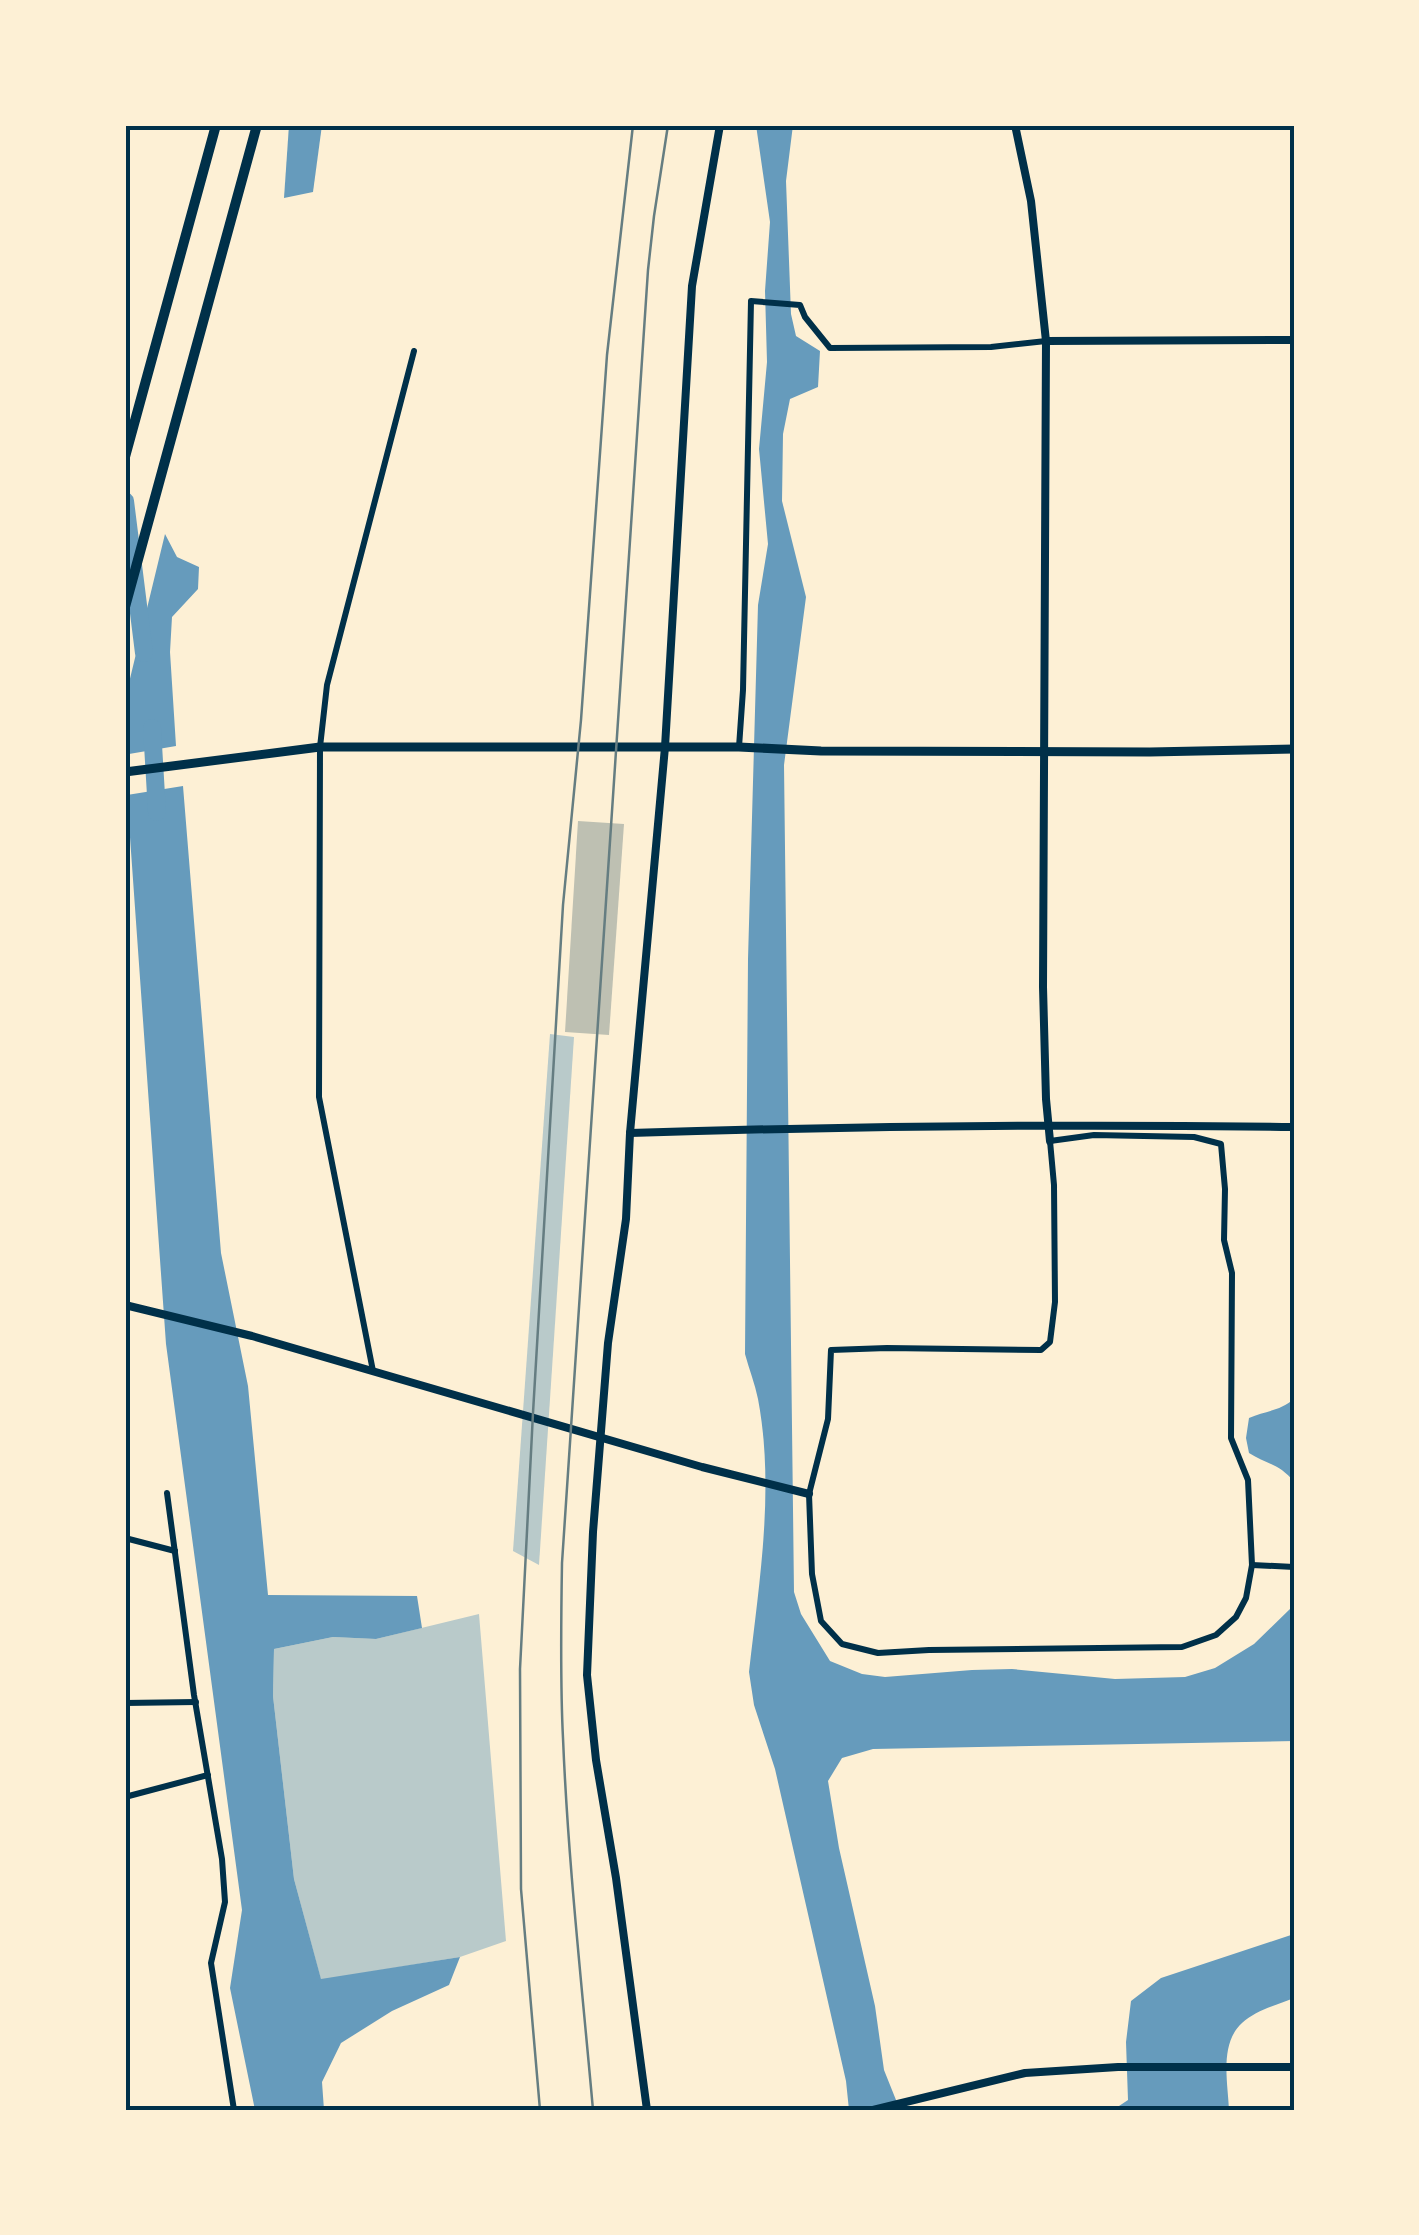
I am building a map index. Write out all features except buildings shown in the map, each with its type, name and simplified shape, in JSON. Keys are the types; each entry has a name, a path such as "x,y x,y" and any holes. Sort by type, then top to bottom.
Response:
{"main road":[{"path":"125,457 216,125"},
{"path":"125,607 258,125"},
{"path":"128,771 320,746 1044,752 1294,748"}],"street":[{"path":"647,2110 596,1760 588,1676 593,1532 608,1343 626,1219 630,1133 665,747 692,286 720,125"},
{"path":"1015,125 1031,201 1046,341 1042,987 1046,1099 1054,1186 1055,1302 1050,1342 1040,1350 831,1350 828,1419 805,1493 812,1574 821,1620 842,1644 878,1652 1182,1647 1216,1635 1236,1617 1246,1598 1252,1565 1248,1480 1231,1438 1232,1273 1224,1240 1221,1144 1194,1137 1094,1135 1050,1141"},
{"path":"739,747 744,690 751,301 800,304 805,317 830,348 990,347 1046,341 1294,340"},
{"path":"373,1371 319,1097 320,746 327,685 414,352"},
{"path":"630,1133 805,1127 1294,1127"},
{"path":"125,1306 239,1333 805,1493"},
{"path":"167,1493 222,1859 225,1902 211,1963 234,2110"},
{"path":"125,1538 175,1551"},
{"path":"1252,1565 1294,1567"},
{"path":"125,1703 196,1702"},
{"path":"125,1797 208,1775"},
{"path":"873,2110 1025,2073 1294,2067"}],"shaded area":[{"path":"550,1034 574,1037 539,1565 513,1551"},
{"path":"479,1614 506,1941 460,1957 321,1980 294,1879 273,1696 274,1649 333,1637 376,1639"}],"water":[{"path":"289,125 322,125 313,192 284,198"},
{"path":"756,125 793,125 786,181 791,314 796,336 820,351 818,387 790,399 783,434 782,501 806,597 784,765 794,1592 801,1614 830,1661 862,1674 885,1677 1012,1669 1115,1679 1185,1677 1215,1668 1254,1644 1294,1602 1294,1741 873,1749 842,1758 828,1781 839,1848 875,2006 884,2070 900,2110 849,2110 846,2081 775,1769 754,1705 749,1672 765,1501 763,1433 757,1393 745,1354 748,959 758,605 768,544 759,449 767,362 765,291 770,222"},
{"path":"165,534 177,557 199,567 198,589 172,617 170,652 176,746 129,754 127,691"},
{"path":"183,786 221,1253 248,1386 268,1595 417,1596 422,1628 376,1639 333,1637 274,1649 273,1696 294,1879 321,1979 460,1957 449,1985 392,2011 341,2043 322,2082 324,2110 255,2110 230,1988 242,1910 166,1344 127,795"},
{"path":"1294,1399 1294,1482 1278,1468 1249,1453 1246,1438 1249,1418"},
{"path":"1294,1934 1294,1998 1248,2018 1230,2042 1226,2064 1229,2110 1113,2110 1128,2100 1126,2042 1131,2001 1161,1978"}],"waterway":[{"path":"125,501 144,653"},
{"path":"152,728 157,812"}],"railway":[{"path":"540,2110 521,1889 520,1669 563,905 581,720 607,355 633,125"},
{"path":"593,2110 565,1784 562,1563 648,270 668,125"}]}
